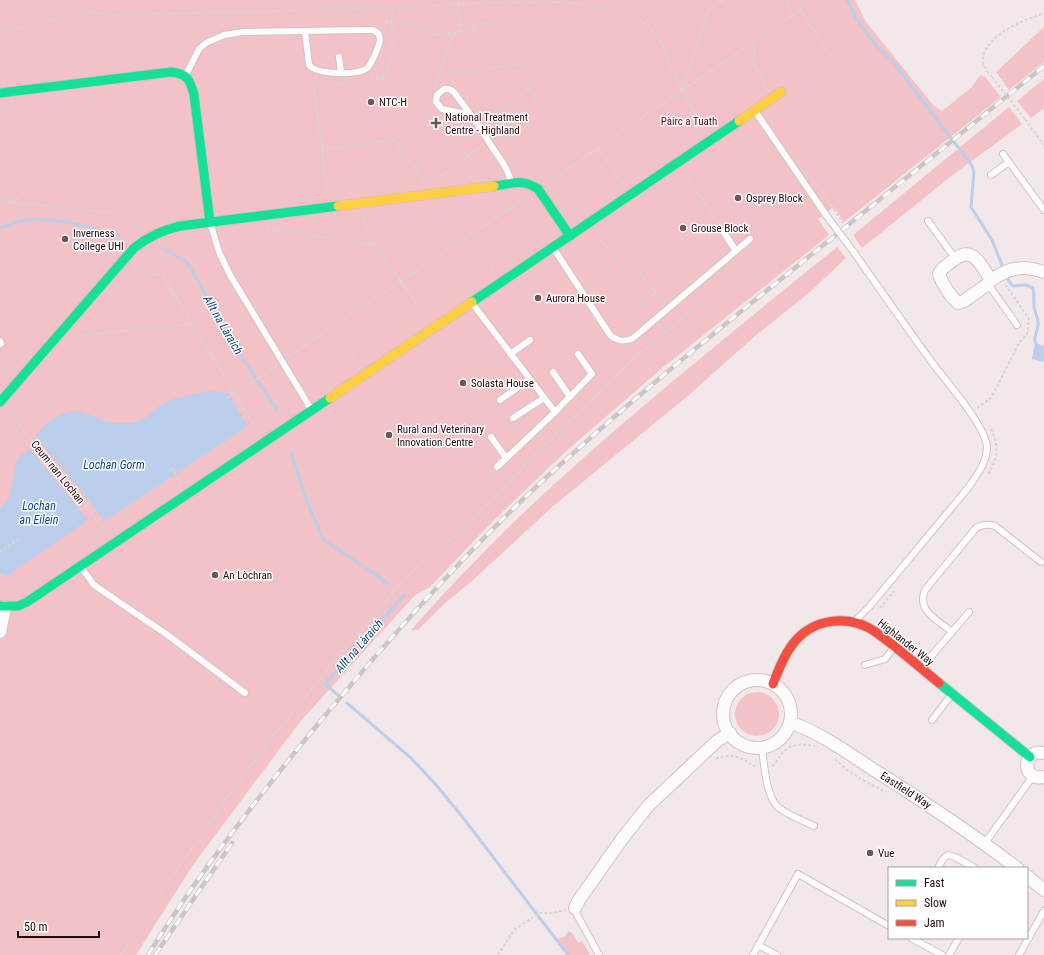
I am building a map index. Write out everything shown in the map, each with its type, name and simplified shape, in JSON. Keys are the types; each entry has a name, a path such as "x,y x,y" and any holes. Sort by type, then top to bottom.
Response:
{"street":[{"path":"0,93 170,72 181,73 186,76 192,84 194,95 210,222"},
{"path":"0,632 3,606 18,606 27,602 81,567 781,92"},
{"path":"0,402 134,248 150,236 162,230 210,222 525,182 532,184 538,189 570,236"},
{"path":"998,277 973,256 967,253 961,254 955,258 942,269 939,274 941,280 954,300 958,303 964,301 998,277 1024,267 1044,272"},
{"name":"Highlander Way","path":"773,684 790,649 796,640 804,633 816,626 830,621 844,620 854,622 876,632 1030,757"},
{"path":"755,680 773,684 786,696 790,704 790,722 787,730 783,736 773,744 762,748 750,747 738,742 730,734 725,724 723,713 725,702 737,686 746,682 755,680"},
{"name":"Eastfield Way","path":"790,722 816,733 937,810 985,843 1016,867"},
{"path":"575,908 578,900 648,806 717,741 730,734"},
{"path":"1038,777 1029,773 1027,765 1030,757 1038,752 1044,753"},
{"path":"1028,877 1044,890"}],"lane":[{"path":"186,76 199,49 206,43 224,35 243,32 305,31 374,30 379,34 380,40 371,65 366,69 334,73 312,69 309,65 305,31"},
{"path":"339,57 341,73"},
{"path":"471,115 442,109 437,105 437,95 440,90 447,88 454,91 456,95 471,115 489,141 507,170 511,184"},
{"path":"447,110 456,105 456,95"},
{"path":"755,111 826,215 970,412 983,435 987,447 980,470 968,488 869,607 854,622"},
{"path":"1003,154 1044,210"},
{"path":"991,175 1009,162"},
{"path":"928,221 955,258"},
{"path":"210,222 219,252 230,275 312,410"},
{"path":"723,231 736,251"},
{"path":"553,248 610,335 616,339 627,341 632,339 750,239"},
{"path":"998,277 1017,325"},
{"path":"471,302 555,412"},
{"path":"510,354 530,340"},
{"path":"497,467 555,412 592,374 578,354"},
{"path":"553,372 570,397"},
{"path":"500,400 530,379"},
{"path":"514,418 544,398"},
{"path":"491,436 506,458"},
{"path":"952,632 926,611 922,601 923,596 925,590 976,528 989,524 995,526 1041,562"},
{"path":"81,567 94,585 169,636 245,693"},
{"path":"921,669 969,612"},
{"path":"866,665 885,659 894,647"},
{"path":"932,720 952,694"},
{"path":"762,748 772,802 778,808 814,826"},
{"path":"985,843 1038,777"},
{"path":"939,867 943,859 948,856 954,857 973,867"},
{"path":"753,955 798,874 888,925"},
{"path":"575,908 576,913 599,955"},
{"path":"1019,955 1044,911"},
{"path":"913,939 942,955"},
{"path":"949,955 958,939"},
{"path":"758,945 777,955"}],"path":[{"path":"682,91 706,16 711,7 716,3 725,0"},
{"path":"787,0 791,17"},
{"path":"0,32 91,12 124,15 560,2 606,7 625,12 639,19 650,28 658,38 682,91 711,140"},
{"path":"458,4 460,32"},
{"path":"227,398 754,43 800,10 831,56"},
{"path":"1044,14 1034,16 1006,29 990,44 983,61 992,77 1044,145"},
{"path":"385,22 404,22 436,35 474,30 473,24 524,22"},
{"path":"754,43 754,64 765,81 763,88"},
{"path":"438,75 530,63"},
{"path":"314,87 328,194"},
{"path":"434,181 495,137 494,131 537,101 529,90 494,115"},
{"path":"322,150 394,140 425,182 418,183"},
{"path":"598,148 631,195"},
{"path":"678,163 723,231"},
{"path":"11,203 22,194"},
{"path":"0,200 11,203 112,213 128,220 150,236"},
{"path":"361,203 368,233 432,328"},
{"path":"589,223 626,273"},
{"path":"267,229 376,246"},
{"path":"118,266 163,276 264,443"},
{"path":"640,273 668,308"},
{"path":"977,408 991,398 1018,343 1027,334 1029,322 1029,318 998,277"},
{"path":"639,306 656,292"},
{"path":"121,955 181,862 266,746 320,679 415,568 431,557 478,513 546,444 639,354 704,300"},
{"path":"55,338 191,324"},
{"name":"Ceum nan Lochan","path":"0,402 116,543"},
{"path":"171,468 188,494"},
{"path":"0,552 20,538"},
{"path":"498,955 514,930 531,918 540,914 553,913 575,908"}],"green space":[{"name":"Pàirc a Tuath","path":"0,0 855,0 866,22 933,105 942,111 972,87 980,75 985,77 1001,97 844,222 834,207 818,219 829,235 661,369 564,453 491,523 430,587 415,595 299,723 193,865 136,955 0,955"},
{"path":"1044,27 1044,62 1009,90 996,72"},
{"path":"1044,79 1044,108 1031,118 1017,101"},
{"path":"1009,107 1022,124 950,177 862,248 853,235"},
{"path":"837,247 846,258 810,292 755,336 689,395 551,508 472,581 445,603 418,630 411,630 488,547 573,467 685,371"},
{"path":"753,692 761,692 773,698 779,710 779,718 773,730 761,736 753,736 741,730 735,718 735,710 741,698"},
{"path":"569,931 574,935 578,943 582,941 590,955 569,955 557,939 564,937"}],"water":[{"path":"1035,343 1044,346 1044,362 1032,359"},
{"name":"Lochan Gorm","path":"209,391 228,393 248,426 105,521 35,435 56,417 70,411 79,411 108,422 133,422 146,417 170,401"},
{"name":"Lochan an Eilein","path":"30,449 88,520 7,576 0,574 0,508 9,498 17,459"}],"waterway":[{"path":"847,0 857,20 875,44 893,62 971,164 974,172 971,207 992,240 1004,270"},
{"name":"Allt na Làraich","path":"0,228 20,221 45,220 71,223 120,236"},
{"name":"Allt na Làraich","path":"162,248 187,262 239,353 277,410"},
{"path":"1006,275 1010,283 1014,286 1026,285 1033,288 1034,307 1038,323 1035,338 1037,346"},
{"name":"Allt na Làraich","path":"291,451 304,494 323,539 389,584"},
{"name":"Allt na Làraich","path":"338,695 325,684 404,595"},
{"path":"347,703 411,758 438,787 568,955"}],"railway":[{"path":"148,955 187,895 229,837 295,752 397,631 452,571 509,513 538,485 675,366 1044,66"},
{"path":"155,955 232,843"}],"traffic: fast":[{"path":"0,93 171,72 185,76 191,85 194,95 210,222"},
{"path":"472,302 739,121"},
{"path":"494,186 522,183 538,189 570,236"},
{"path":"0,402 134,248 150,237 180,226 338,206"},
{"path":"0,606 18,606 27,602 330,398"},
{"path":"939,683 1030,757"}],"traffic: slow":[{"path":"739,121 781,92"},
{"path":"338,206 494,186"},
{"path":"330,398 472,302"}],"traffic: jam":[{"path":"773,684 786,654 800,636 820,624 832,621 855,623 877,633 939,683"}],"place":[{"name":"NTC-H","path":"371,102"},
{"name":"National Treatment Centre - Highland","path":"436,123"},
{"name":"Osprey Block","path":"738,198"},
{"name":"Grouse Block","path":"683,228"},
{"name":"Inverness College UHI","path":"65,239"},
{"name":"Aurora House","path":"538,298"},
{"name":"Solasta House","path":"463,383"},
{"name":"Rural and Veterinary Innovation Centre","path":"389,435"},
{"name":"An Lòchran","path":"215,575"},
{"name":"Vue","path":"870,853"}]}
